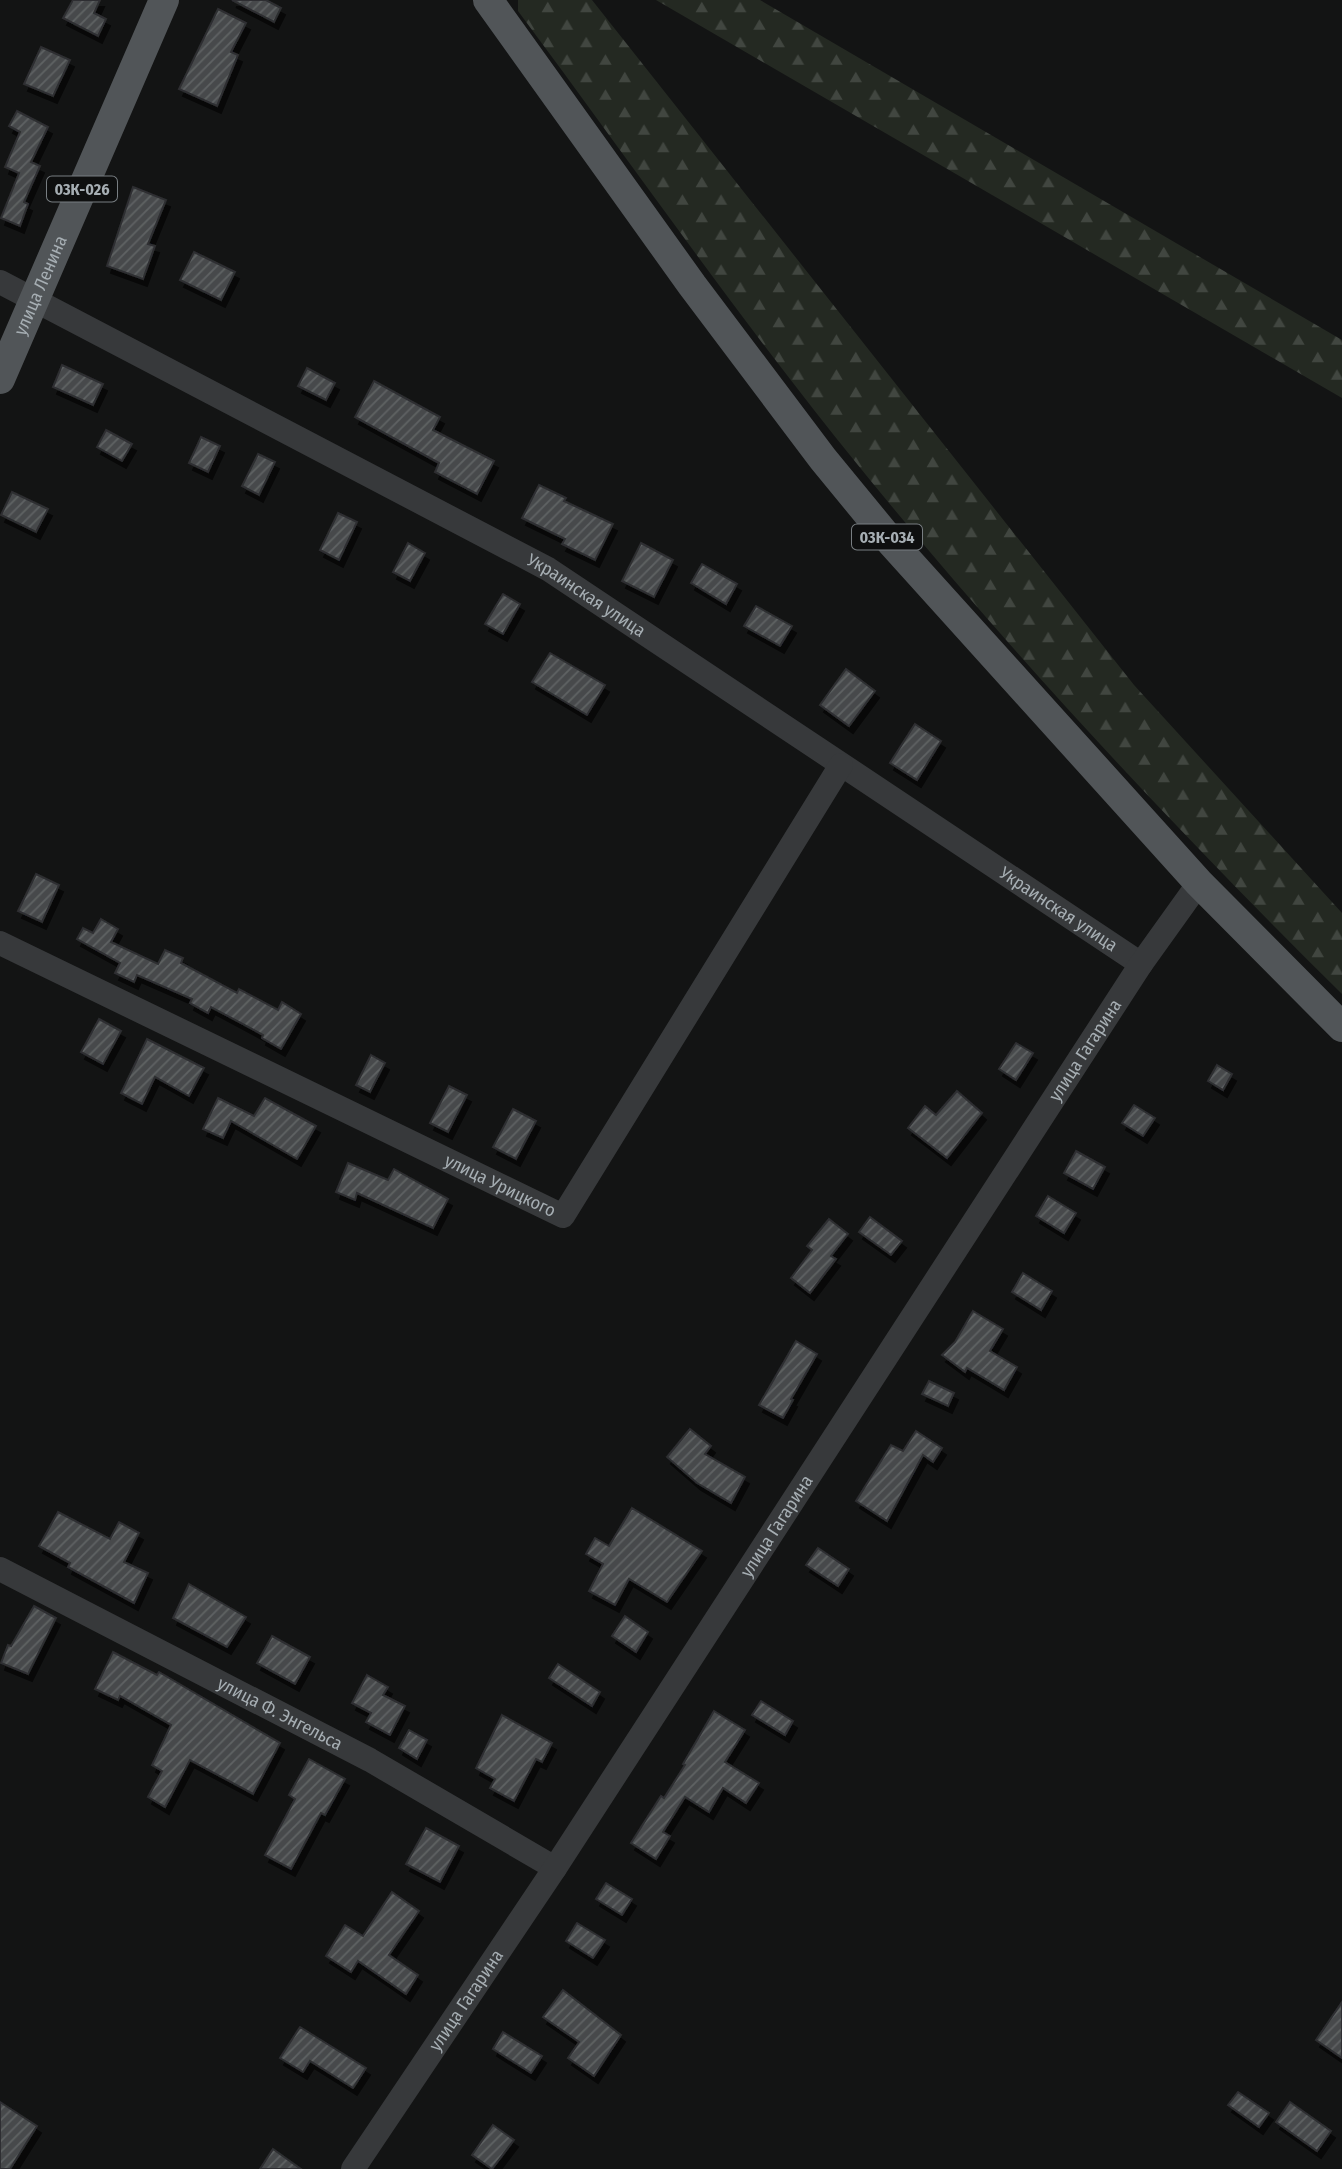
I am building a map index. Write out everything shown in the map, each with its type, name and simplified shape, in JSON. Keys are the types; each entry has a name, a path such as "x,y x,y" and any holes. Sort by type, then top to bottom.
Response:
{"main road":[{"name":"улица Ленина","path":"0,379 164,0"},
{"name":"03К-034","path":"488,0 591,147 832,469 972,635 1199,883 1342,1027"}],"street":[{"name":"Украинская улица","path":"0,282 548,569 1141,964"},
{"name":"улица Урицкого","path":"0,943 563,1216 841,765"},
{"name":"улица Гагарина","path":"353,2169 555,1868 1141,964 1199,883"},
{"name":"улица Ф. Энгельса","path":"0,1569 370,1760 555,1868"}],"green space":[{"path":"518,0 592,0 1134,685 1342,913 1342,994 1136,783 1003,637 876,487 702,262 518,11"},
{"path":"656,0 760,0 1342,340 1342,398"}],"building":[{"path":"73,0 100,0 94,13 106,19 98,36 63,18"},
{"path":"232,0 266,0 281,8 274,22"},
{"path":"218,9 246,23 231,52 238,55 217,106 179,89"},
{"path":"41,47 70,60 53,96 24,84"},
{"path":"17,111 48,127 31,162 40,166 24,202 28,204 20,226 1,218 19,173 5,167 20,132 9,126"},
{"path":"133,187 166,200 148,244 155,246 143,279 107,266"},
{"path":"194,252 235,272 221,300 180,280"},
{"path":"62,365 103,384 93,405 53,387"},
{"path":"307,368 335,383 326,400 298,386"},
{"path":"374,381 440,417 433,430 494,461 477,494 435,472 439,463 355,417"},
{"path":"106,430 132,444 122,461 97,447"},
{"path":"201,437 220,446 208,472 189,463"},
{"path":"258,454 275,462 259,495 242,486"},
{"path":"539,485 566,498 564,501 613,524 595,560 562,544 565,539 522,518"},
{"path":"12,492 48,509 36,532 1,515"},
{"path":"338,513 357,522 339,560 320,550"},
{"path":"408,543 425,553 410,581 393,572"},
{"path":"641,543 673,560 654,597 622,581"},
{"path":"702,564 737,584 726,604 691,583"},
{"path":"503,594 520,604 503,634 485,624"},
{"path":"756,606 792,626 780,646 744,626"},
{"path":"550,653 605,685 587,715 532,682"},
{"path":"846,669 875,691 849,726 820,705"},
{"path":"915,724 941,741 917,780 890,763"},
{"path":"36,874 59,885 42,922 18,911"},
{"path":"101,919 118,929 111,942 158,964 165,950 183,958 181,963 237,993 239,989 278,1010 282,1002 301,1014 281,1049 262,1038 263,1035 211,1007 208,1013 190,1003 192,999 137,975 134,982 115,973 120,963 77,939 83,928 93,933"},
{"path":"99,1019 121,1031 103,1064 81,1052"},
{"path":"147,1039 204,1068 189,1096 155,1077 142,1104 121,1093"},
{"path":"1016,1043 1033,1053 1016,1080 999,1069"},
{"path":"371,1055 385,1063 370,1092 356,1085"},
{"path":"1217,1065 1232,1074 1223,1090 1208,1081"},
{"path":"449,1086 467,1095 448,1132 430,1123"},
{"path":"957,1091 982,1113 947,1158 908,1128 925,1106 936,1115"},
{"path":"218,1098 254,1116 265,1098 316,1126 297,1159 231,1121 223,1138 203,1129"},
{"path":"1134,1105 1155,1118 1143,1136 1122,1123"},
{"path":"513,1109 536,1121 516,1159 493,1147"},
{"path":"1076,1151 1105,1167 1093,1189 1064,1173"},
{"path":"348,1163 388,1180 394,1169 448,1199 433,1228 357,1193 355,1200 336,1192"},
{"path":"1048,1196 1076,1213 1064,1233 1036,1216"},
{"path":"870,1217 902,1241 891,1255 859,1232"},
{"path":"829,1219 848,1234 831,1256 836,1259 810,1293 791,1278 812,1250 807,1246"},
{"path":"1023,1273 1052,1291 1041,1310 1012,1292"},
{"path":"973,1311 1003,1329 990,1351 1017,1367 1004,1390 967,1368 965,1372 942,1355 955,1342"},
{"path":"796,1341 817,1354 783,1418 759,1405"},
{"path":"929,1381 954,1393 948,1406 922,1394"},
{"path":"690,1429 711,1446 705,1454 745,1477 731,1503 697,1483 667,1457"},
{"path":"916,1431 942,1448 933,1462 923,1455 887,1521 856,1501 891,1445 903,1451"},
{"path":"632,1508 702,1551 667,1602 629,1579 615,1605 589,1591 603,1564 586,1554 595,1538 609,1546"},
{"path":"58,1512 110,1539 119,1522 139,1533 124,1562 148,1573 134,1603 68,1567 70,1563 39,1546"},
{"path":"818,1548 849,1569 838,1586 806,1565"},
{"path":"189,1584 246,1617 227,1647 173,1618"},
{"path":"34,1606 56,1618 28,1674 1,1663 8,1645 11,1646"},
{"path":"625,1616 648,1632 636,1652 612,1636"},
{"path":"272,1636 310,1657 295,1684 257,1663"},
{"path":"113,1652 157,1675 159,1672 280,1743 253,1794 190,1760 165,1807 148,1797 162,1771 152,1765 171,1725 120,1696 118,1700 95,1689"},
{"path":"558,1664 600,1692 592,1706 549,1678"},
{"path":"367,1675 388,1687 383,1695 405,1706 390,1735 366,1722 371,1713 352,1703"},
{"path":"761,1701 793,1721 785,1735 752,1715"},
{"path":"714,1711 745,1730 725,1762 759,1783 746,1803 723,1788 709,1812 685,1797 663,1832 670,1836 656,1859 631,1843 685,1765 683,1764"},
{"path":"502,1715 552,1743 542,1762 536,1759 514,1801 490,1788 495,1779 476,1768"},
{"path":"409,1730 427,1740 417,1759 399,1748"},
{"path":"309,1759 345,1779 325,1815 321,1813 291,1869 265,1855 295,1799 289,1795"},
{"path":"426,1828 459,1846 440,1882 406,1864"},
{"path":"606,1883 632,1899 622,1915 596,1899"},
{"path":"392,1892 419,1911 389,1955 418,1975 406,1994 358,1961 351,1972 326,1956 345,1925 363,1936"},
{"path":"577,1923 605,1940 593,1958 566,1941"},
{"path":"563,1990 621,2035 594,2076 568,2058 579,2042 543,2017"},
{"path":"1342,2002 1342,2058 1316,2040"},
{"path":"300,2027 366,2068 353,2088 310,2061 303,2072 280,2058"},
{"path":"503,2032 542,2056 531,2073 493,2049"},
{"path":"1238,2092 1269,2113 1259,2127 1228,2105"},
{"path":"0,2102 37,2126 10,2169 0,2169"},
{"path":"1290,2102 1331,2131 1317,2151 1276,2122"},
{"path":"493,2125 514,2140 492,2169 472,2155"},
{"path":"273,2149 301,2169 260,2169"}]}
